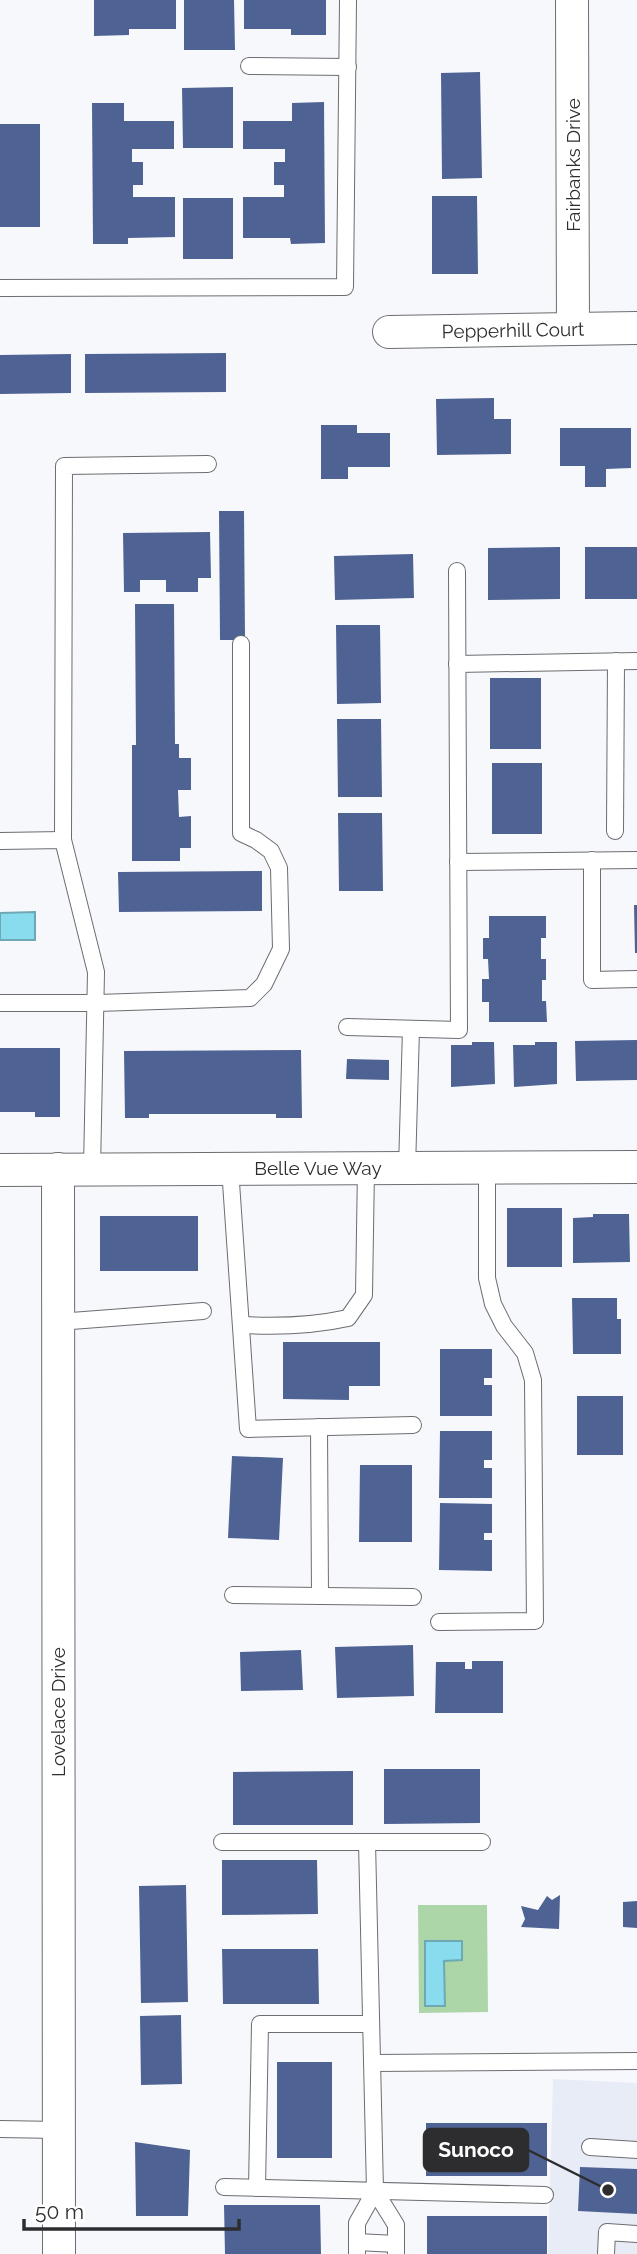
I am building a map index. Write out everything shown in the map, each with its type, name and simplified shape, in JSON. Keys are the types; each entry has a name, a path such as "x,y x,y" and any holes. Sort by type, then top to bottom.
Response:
{"street":[{"name":"Fairbanks Drive","path":"572,0 573,329"},
{"name":"Pepperhill Court","path":"389,332 637,328"},
{"name":"Belle Vue Way","path":"0,1170 637,1167"},
{"name":"Lovelace Drive","path":"58,1169 59,2254"}],"lane":[{"path":"0,288 345,287 348,0"},
{"path":"249,66 348,67"},
{"path":"92,1169 96,972 63,840 64,466 208,464"},
{"path":"347,1027 459,1030 457,571"},
{"path":"0,1003 250,998 264,984 281,949 279,868 271,851 241,833 241,644"},
{"path":"457,664 637,661"},
{"path":"615,831 617,662"},
{"path":"0,841 63,840"},
{"path":"592,860 592,980 637,979"},
{"path":"458,862 637,860"},
{"path":"407,1168 411,1029"},
{"path":"439,1622 535,1621 533,1380 525,1353 503,1326 493,1304 487,1278 487,1167"},
{"path":"230,1168 248,1429 413,1425"},
{"path":"241,1325 281,1327 348,1318 364,1295 366,1168"},
{"path":"58,1322 203,1311"},
{"path":"319,1427 320,1596"},
{"path":"233,1595 413,1597"},
{"path":"222,1842 482,1842"},
{"path":"368,1842 374,2191 357,2223 357,2248 396,2249 396,2225 374,2191"},
{"path":"257,2188 260,2024 371,2024"},
{"path":"372,2063 637,2061"},
{"path":"0,2129 59,2130"},
{"path":"590,2147 637,2150"},
{"path":"224,2187 544,2196"},
{"path":"606,2254 607,2232 637,2234"}],"shaded area":[{"path":"553,2079 637,2083 637,2254 548,2254"}],"green space":[{"path":"418,1905 487,1905 488,2012 419,2013"}],"water":[{"path":"35,912 35,940 0,940 0,913"},
{"path":"425,1941 462,1941 462,1960 444,1961 445,2006 425,2006"}],"building":[{"path":"94,0 176,0 176,29 129,29 129,35 94,36"},
{"path":"184,0 234,0 235,50 184,50"},
{"path":"244,0 326,0 326,35 291,35 291,29 244,29"},
{"path":"480,72 482,178 442,179 441,73"},
{"path":"233,87 233,148 183,148 182,88"},
{"path":"324,102 325,243 291,244 290,238 243,238 243,197 284,197 284,185 274,185 274,162 285,162 285,149 243,149 243,121 292,121 292,103"},
{"path":"92,103 124,103 124,121 174,121 174,149 132,149 132,162 143,162 143,185 133,185 133,197 175,197 175,237 128,238 128,244 93,244"},
{"path":"0,124 40,124 40,227 0,227"},
{"path":"432,196 477,196 478,274 432,274"},
{"path":"183,198 233,198 233,259 183,259"},
{"path":"226,353 226,392 85,393 85,354"},
{"path":"71,354 71,393 0,394 0,355"},
{"path":"494,398 494,419 511,419 511,454 437,455 436,399"},
{"path":"321,425 357,425 357,433 390,433 390,467 348,467 348,479 321,479"},
{"path":"560,428 631,428 631,468 606,469 606,487 585,487 585,466 560,466"},
{"path":"219,511 244,511 245,640 220,640"},
{"path":"210,532 211,578 198,578 198,592 166,592 166,580 140,580 140,592 124,592 123,533"},
{"path":"560,547 560,599 488,600 488,548"},
{"path":"585,547 637,547 637,599 585,599"},
{"path":"413,554 414,598 335,600 334,556"},
{"path":"135,604 174,604 175,744 179,744 179,758 191,758 191,790 178,790 179,817 191,816 191,848 180,848 180,861 132,861 132,745 136,745"},
{"path":"336,625 380,625 381,703 337,704"},
{"path":"490,678 541,678 541,749 490,749"},
{"path":"337,719 381,719 382,797 338,797"},
{"path":"492,763 542,763 542,834 492,834"},
{"path":"338,813 382,813 383,891 339,891"},
{"path":"262,871 262,911 119,912 118,872"},
{"path":"634,905 637,905 637,953 635,953"},
{"path":"489,916 546,916 546,938 541,938 541,959 546,959 542,1001 546,1001 547,1022 489,1022 489,1002 482,1002 482,979 489,979 488,959 483,959 483,938 489,938"},
{"path":"637,1040 637,1080 576,1081 575,1041"},
{"path":"472,1042 494,1042 495,1084 451,1087 451,1045 472,1045"},
{"path":"535,1042 557,1042 557,1084 514,1087 513,1045 535,1045"},
{"path":"0,1048 60,1048 60,1117 35,1117 35,1112 0,1112"},
{"path":"301,1050 302,1118 276,1118 276,1114 149,1114 149,1118 125,1118 124,1051"},
{"path":"347,1059 389,1060 389,1080 346,1079"},
{"path":"507,1208 562,1208 562,1267 507,1267"},
{"path":"593,1214 629,1214 630,1262 573,1263 573,1218 593,1217"},
{"path":"100,1216 198,1216 198,1271 100,1271"},
{"path":"572,1298 617,1298 617,1319 621,1319 621,1354 573,1354"},
{"path":"283,1342 380,1342 380,1386 349,1386 349,1400 283,1399"},
{"path":"440,1349 492,1349 492,1378 484,1378 484,1385 492,1385 492,1416 440,1416"},
{"path":"577,1396 623,1396 623,1455 577,1455"},
{"path":"440,1431 492,1431 492,1460 484,1460 484,1468 492,1468 492,1498 439,1498"},
{"path":"232,1456 283,1458 279,1540 228,1538"},
{"path":"360,1465 412,1465 412,1542 359,1542"},
{"path":"440,1503 492,1504 492,1533 484,1533 484,1540 492,1540 492,1571 439,1570"},
{"path":"413,1645 414,1696 337,1698 335,1647"},
{"path":"301,1650 303,1690 241,1691 240,1652"},
{"path":"472,1661 503,1661 503,1713 435,1713 436,1662 465,1662 465,1669 472,1669"},
{"path":"384,1769 480,1769 480,1823 384,1824"},
{"path":"353,1771 353,1825 233,1825 233,1772"},
{"path":"222,1860 317,1860 318,1914 222,1915"},
{"path":"186,1885 188,2002 141,2003 139,1886"},
{"path":"560,1895 559,1929 521,1927 525,1919 521,1906 538,1910 547,1896 552,1900"},
{"path":"637,1901 637,1928 623,1927 623,1902"},
{"path":"222,1949 318,1949 319,2004 223,2004"},
{"path":"181,2015 182,2084 141,2085 140,2016"},
{"path":"277,2062 332,2062 332,2158 277,2158"},
{"path":"426,2123 547,2123 547,2176 426,2176"},
{"path":"135,2142 190,2150 188,2216 136,2216"},
{"path":"580,2167 637,2169 637,2214 578,2211"},
{"path":"224,2205 320,2205 321,2254 225,2254"},
{"path":"427,2216 547,2216 547,2254 427,2254"}],"place":[{"name":"Sunoco","path":"608,2190"}]}
